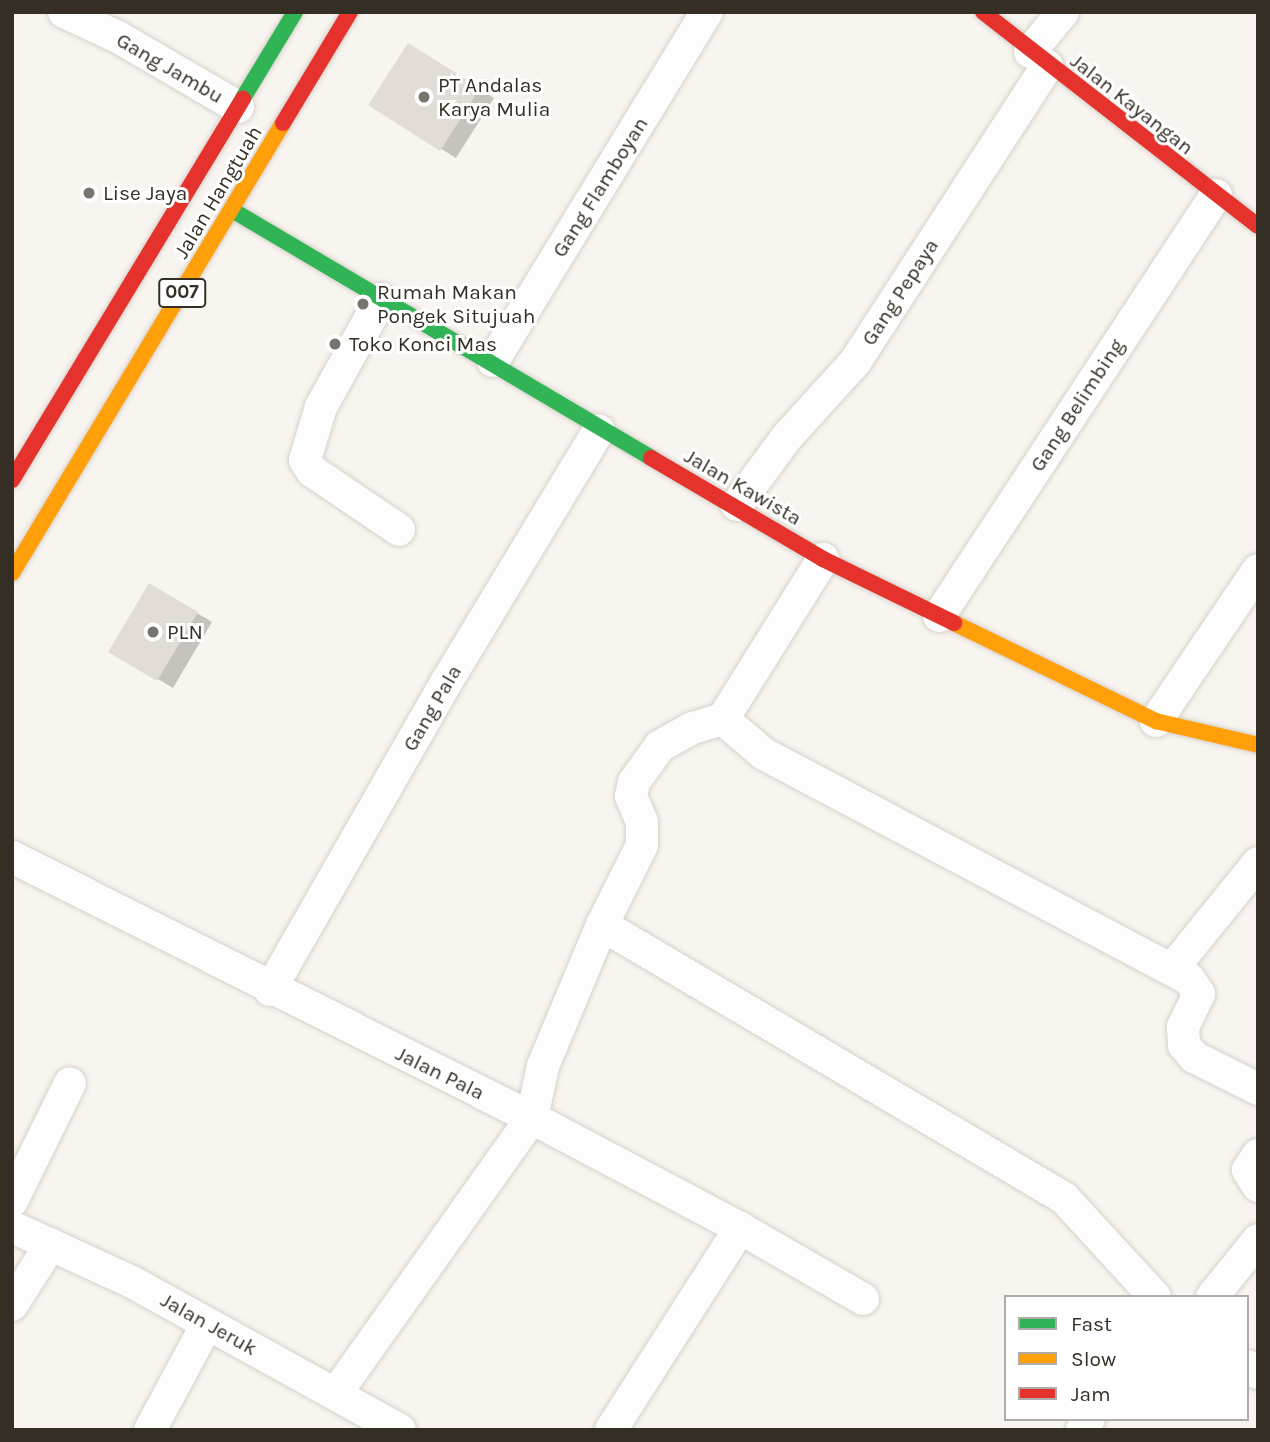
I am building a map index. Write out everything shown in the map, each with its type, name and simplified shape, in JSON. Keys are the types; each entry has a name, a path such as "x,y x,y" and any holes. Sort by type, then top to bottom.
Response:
{"main road":[{"name":"Jalan Hangtuah","path":"12,480 295,12"},
{"name":"Jalan Hangtuah","path":"12,573 350,12"},
{"name":"Jalan Kayangan","path":"983,12 1038,59 1258,226"},
{"name":"Jalan Kawista","path":"232,210 381,299 493,361 598,430 737,505 823,559 1156,721 1258,745"}],"street":[{"name":"Gang Jambu","path":"64,12 118,37 238,107"},
{"name":"Gang Flamboyan","path":"493,361 707,12"},
{"name":"Gang Pepaya","path":"737,505 786,437 855,362 1038,59 1063,12"},
{"name":"Gang Belimbing","path":"939,616 1216,195"},
{"path":"381,299 321,407 305,460 312,471 400,530"},
{"name":"Gang Pala","path":"270,990 447,681 598,430"},
{"path":"337,1392 532,1118 543,1066 602,925 642,845 642,822 631,796 634,782 660,746 693,727 723,719 823,559"},
{"path":"1156,721 1258,570"},
{"path":"723,719 764,754 1173,968 1198,989 1183,1027 1188,1051 1258,1089"},
{"name":"Jalan Pala","path":"12,857 270,990 532,1118 740,1228 863,1299"},
{"path":"1173,968 1258,863"},
{"path":"602,925 1063,1198 1153,1295"},
{"path":"12,1201 70,1083"},
{"path":"1258,1155 1248,1170 1258,1186"},
{"name":"Jalan Jeruk","path":"12,1227 132,1282 337,1392 400,1430"},
{"path":"611,1430 740,1228"},
{"path":"1214,1295 1258,1240"},
{"path":"12,1305 51,1244"},
{"path":"150,1430 207,1324"}],"building":[{"name":"PT Andalas Karya Mulia","path":"408,43 480,88 440,151 368,105"},
{"name":"PLN","path":"149,583 198,612 157,681 108,652"}],"traffic: fast":[{"path":"243,98 295,12"},
{"path":"232,210 651,458"}],"traffic: slow":[{"path":"12,573 283,123"},
{"path":"954,623 1156,721 1258,745"}],"traffic: jam":[{"path":"283,123 350,12"},
{"path":"983,12 1258,226"},
{"path":"12,480 243,98"},
{"path":"651,458 823,559 954,623"}],"place":[{"name":"PT Andalas Karya Mulia","path":"424,97"},
{"name":"Lise Jaya","path":"89,193"},
{"name":"Rumah Makan Pongek Situjuah","path":"363,304"},
{"name":"Toko Konci Mas","path":"335,344"},
{"name":"PLN","path":"153,632"}]}
